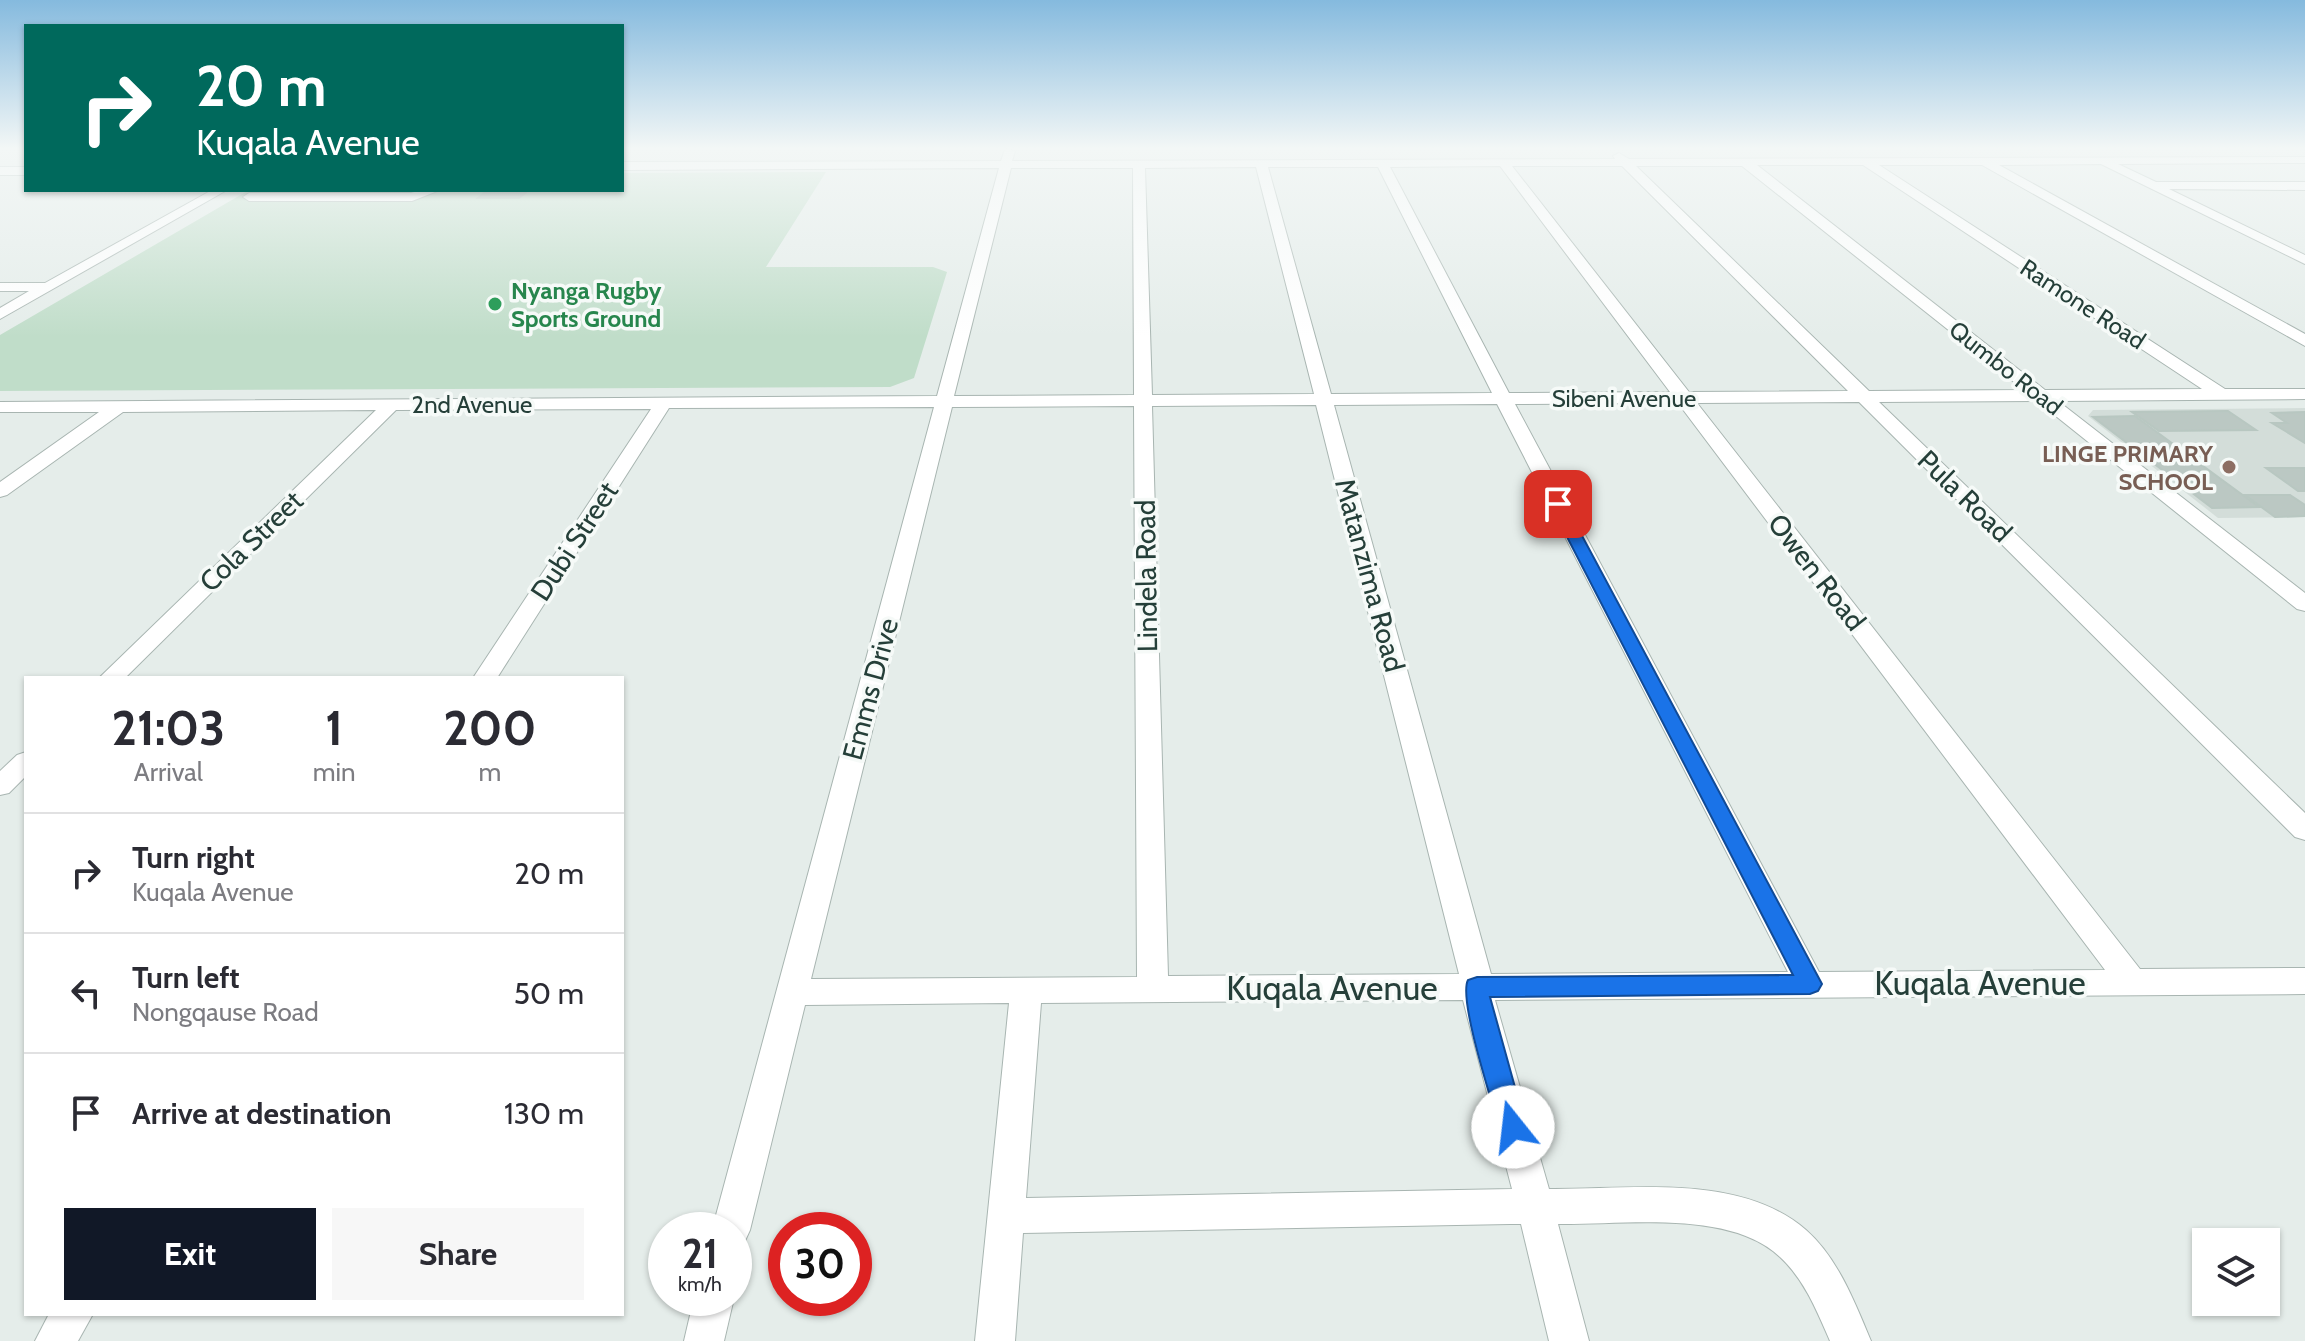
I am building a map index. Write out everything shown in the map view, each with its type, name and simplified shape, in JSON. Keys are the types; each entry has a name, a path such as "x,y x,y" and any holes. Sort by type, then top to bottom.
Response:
{"street":[{"path":"0,314 183,212"},
{"name":"Emms Drive","path":"736,1212 993,212"},
{"name":"Lindela Road","path":"1140,212 1153,989"},
{"name":"Matanzima Road","path":"1274,212 1569,1341"},
{"path":"1407,212 1810,984"},
{"name":"Owen Road","path":"1541,212 2132,982"},
{"name":"Pula Road","path":"1676,212 2305,830"},
{"name":"Qumbo Road","path":"1808,212 2305,604"},
{"name":"Ramone Road","path":"1942,212 2221,394"},
{"path":"2074,212 2305,341"},
{"path":"2208,212 2305,260"},
{"path":"0,287 49,287"},
{"name":"Sibeni Avenue","path":"944,403 2305,394"},
{"name":"2nd Avenue","path":"0,407 944,403"},
{"name":"Dubi Street","path":"486,676 663,404"},
{"name":"Cola Street","path":"113,676 391,405"},
{"path":"0,491 119,406"},
{"path":"0,786 24,763"},
{"name":"Kuqala Avenue","path":"791,992 2305,981"},
{"path":"995,1341 1026,990"},
{"path":"1005,1216 1535,1206 1723,1210 1763,1224 1801,1249 1831,1296 1851,1341"},
{"path":"55,1341 72,1316"},
{"path":"704,1341 710,1316"}],"shaded area":[{"name":"LINGE PRIMARY SCHOOL","path":"2305,408 2305,517 2218,518 2088,416 2093,410"}],"green space":[{"name":"Nyanga Rugby Sports Ground","path":"212,212 801,212 766,267 933,267 947,272 914,378 890,387 0,391 0,335"}],"building":[{"path":"2228,411 2256,430 2159,431 2132,412"},
{"path":"2305,412 2305,443 2272,423 2287,423 2272,413"},
{"path":"2135,416 2259,507 2212,508 2093,417"},
{"path":"2266,468 2305,468 2305,491 2298,491"},
{"path":"2245,495 2290,495 2305,505 2305,516 2275,517"}],"place":[{"name":"Nyanga Rugby Sports Ground","path":"495,304"},
{"name":"LINGE PRIMARY SCHOOL","path":"2229,467"}],"route":[{"path":"1513,1127 1483,1021 1477,987 1810,984 1558,504"}]}
